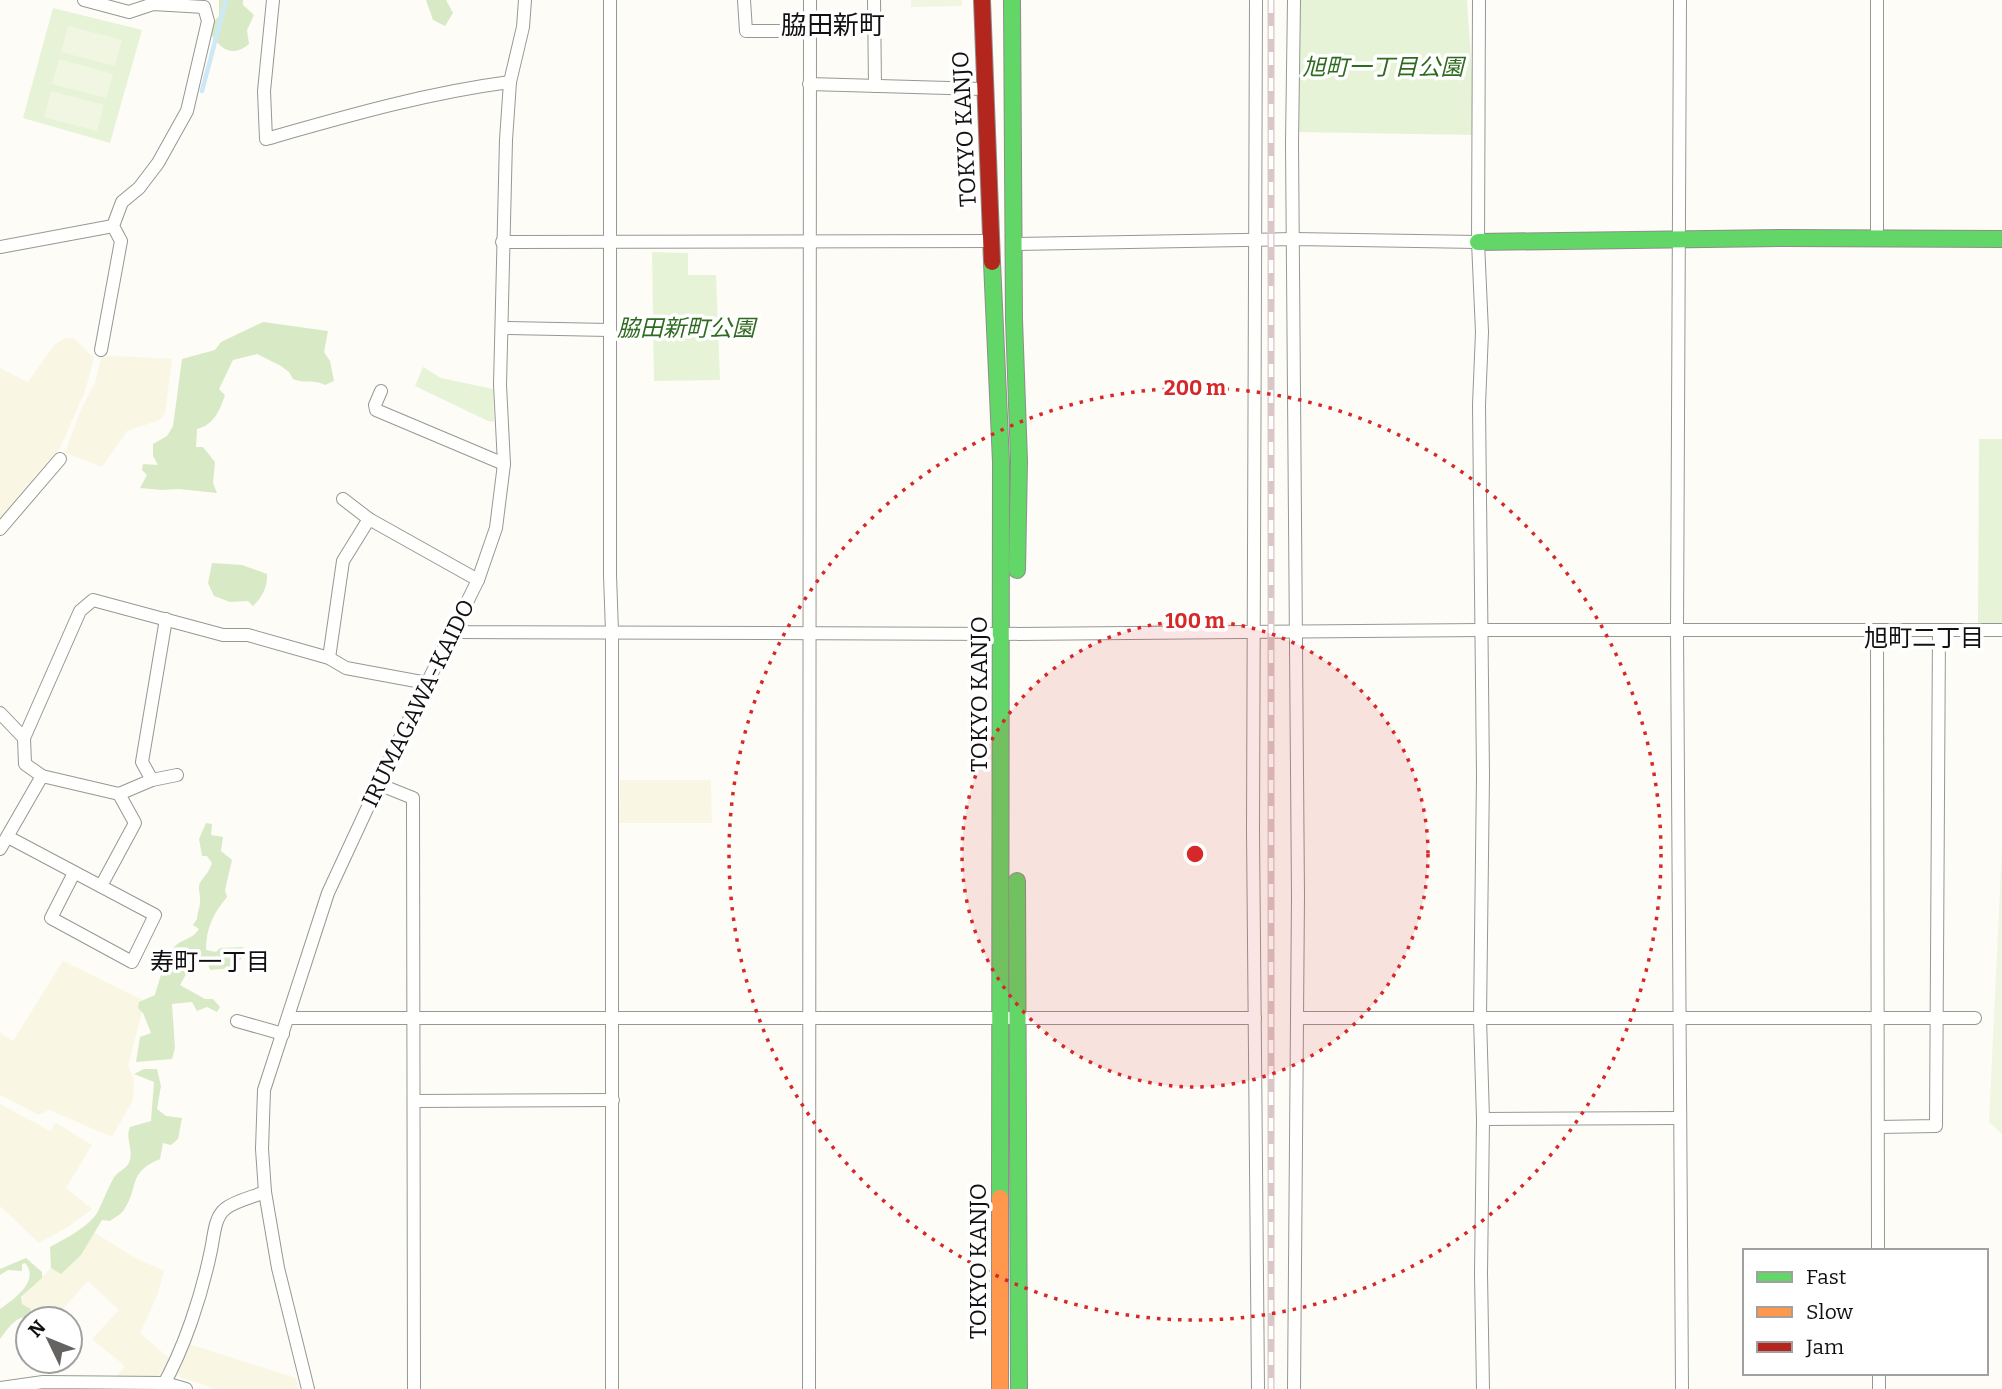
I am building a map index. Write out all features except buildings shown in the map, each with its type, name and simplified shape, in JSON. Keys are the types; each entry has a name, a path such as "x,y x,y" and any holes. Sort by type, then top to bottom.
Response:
{"main road":[{"name":"TOKYO KANJO","path":"982,0 983,89 999,348 1009,634 1009,1017 1000,1389"},
{"path":"997,0 999,150 1014,319"},
{"name":"TOKYO KANJO","path":"1012,0 1014,319 1019,461 1009,634 1017,717"},
{"path":"1478,242 2002,239"},
{"name":"TOKYO KANJO","path":"1017,867 1009,1017 1018,1389"}],"street":[{"path":"84,0 129,12 153,4 204,7 208,21 187,111 158,163 139,188 122,202 113,226 121,241 101,350"},
{"path":"272,0 264,91 266,139 432,94 510,82"},
{"name":"IRUMAGAWA-KAIDO","path":"308,1389 278,1268 265,1192 262,1149 264,1090 328,893 378,784 455,630 478,580 496,528 504,464 500,385 506,140 510,82 523,27 524,0"},
{"path":"610,0 612,1389"},
{"path":"744,0 746,31 810,31"},
{"path":"809,1389 810,0"},
{"path":"874,0 875,86"},
{"path":"1256,0 1253,831 1258,1389"},
{"path":"1294,0 1298,1018 1294,1389"},
{"path":"1479,0 1483,1389"},
{"path":"1680,0 1677,631 1682,1389"},
{"path":"1877,0 1877,239"},
{"path":"809,84 983,89"},
{"path":"0,247 113,226"},
{"path":"1015,244 1255,239 1478,242"},
{"path":"502,242 992,241"},
{"path":"502,328 609,330"},
{"path":"381,391 376,410 504,464"},
{"path":"0,529 60,459"},
{"path":"343,499 369,519 478,580"},
{"path":"329,658 343,561 369,519"},
{"path":"177,775 152,780 119,794 42,776 24,764 24,738 80,611 93,600 223,635 248,635 329,658 346,668 427,683"},
{"path":"152,780 142,762 166,619"},
{"path":"455,630 1009,634 2002,630"},
{"path":"1877,631 1878,1249"},
{"path":"1879,1127 1936,1126 1939,631"},
{"path":"0,713 24,738"},
{"path":"0,849 42,776"},
{"path":"378,784 413,798 414,1389"},
{"path":"101,886 135,823 119,794"},
{"path":"8,837 155,915 132,962 51,918 74,873"},
{"path":"288,1018 1255,1018"},
{"path":"1298,1018 1975,1018"},
{"path":"237,1021 283,1034"},
{"path":"414,1101 613,1100"},
{"path":"1483,1119 1679,1118"},
{"path":"163,1386 184,1339 204,1279 220,1214 225,1208 265,1192"},
{"path":"0,1388 43,1382 186,1389"}],"shaded area":[{"path":"65,338 74,338 94,358 85,391 60,448 0,519 0,368 28,382 54,345"},
{"path":"101,357 172,359 165,414 160,420 127,431 102,467 65,453 81,409 95,383"},
{"path":"620,780 711,780 712,823 619,823"},
{"path":"63,961 145,1001 128,1065 134,1080 133,1100 112,1137 49,1110 39,1115 0,1095 0,1033 13,1041"},
{"path":"0,1104 50,1131 56,1123 92,1145 66,1188 92,1209 68,1227 39,1243 0,1206"},
{"path":"89,1229 132,1256 164,1271 157,1296 140,1333 171,1360 158,1376 116,1377 125,1366 92,1339 119,1310 88,1281 66,1305 16,1304"},
{"path":"189,1344 296,1378 298,1389 217,1389 181,1378 177,1371"}],"green space":[{"path":"219,0 243,0 243,5 254,15 247,30 249,44 243,48 233,51 224,49 212,36 213,23 219,16"},
{"path":"426,0 446,0 453,13 445,26 433,20"},
{"path":"911,0 962,0 962,6 911,7"},
{"name":"旭町一丁目公園","path":"1295,0 1467,0 1476,135 1295,132"},
{"path":"53,8 142,30 110,143 23,118"},
{"path":"68,26 122,40 115,66 61,52"},
{"path":"59,59 113,74 106,98 52,84"},
{"path":"51,91 104,105 97,131 44,117"},
{"name":"脇田新町公園","path":"652,252 688,253 688,275 716,275 720,380 654,381"},
{"path":"263,322 328,331 324,352 330,361 334,381 325,385 293,379 281,366 257,354 233,360 219,389 225,395 218,411 208,424 197,429 196,447 203,447 215,462 213,483 217,493 140,488 147,475 142,470 143,464 158,465 153,456 153,444 167,436 173,426 182,359 215,350 221,342"},
{"path":"423,367 441,378 493,389 494,422 415,386"},
{"path":"1979,439 2002,439 2002,624 1978,625"},
{"path":"212,563 242,565 267,574 262,596 253,606 248,601 230,602 214,596 208,583"},
{"path":"206,823 212,824 211,835 223,837 221,851 232,860 225,890 227,897 211,922 206,950 216,952 220,948 243,947 244,955 234,968 210,970 208,964 195,958 180,985 205,999 213,999 220,1007 217,1012 207,1007 197,1011 192,1002 172,1004 175,1048 172,1059 136,1062 140,1037 151,1033 143,1013 138,1008 139,1002 155,995 171,951 199,929 193,925 200,906 199,885 212,863 207,856 202,856 199,839"},
{"path":"2002,848 2002,1134 1989,1122"},
{"path":"144,1069 157,1069 161,1086 157,1109 166,1116 182,1118 178,1139 171,1145 163,1143 160,1159 142,1170 123,1211 110,1221 102,1220 81,1255 61,1274 51,1268 50,1247 80,1230 95,1216 115,1176 129,1163 130,1127 151,1121 154,1082 134,1074"},
{"path":"26,1258 42,1272 42,1278 21,1297 24,1305 14,1305 14,1322 0,1339 0,1309 23,1290 30,1277 25,1263 22,1264 22,1271 8,1270 0,1275 0,1269"}],"waterway":[{"path":"202,91 226,0"}],"railway":[{"path":"1271,0 1271,1389"}],"traffic: fast":[{"path":"1012,0 1014,319 1019,461 1017,570"},
{"path":"1478,242 1784,238 2002,239"},
{"path":"992,262 1001,462 1000,1198"},
{"path":"1017,881 1019,1389"}],"traffic: slow":[{"path":"1000,1198 1000,1389"}],"traffic: jam":[{"path":"982,0 992,262"}],"district":[{"name":"脇田新町","path":"833,25"},
{"name":"旭町二丁目","path":"1924,638"},
{"name":"寿町一丁目","path":"210,962"}]}
